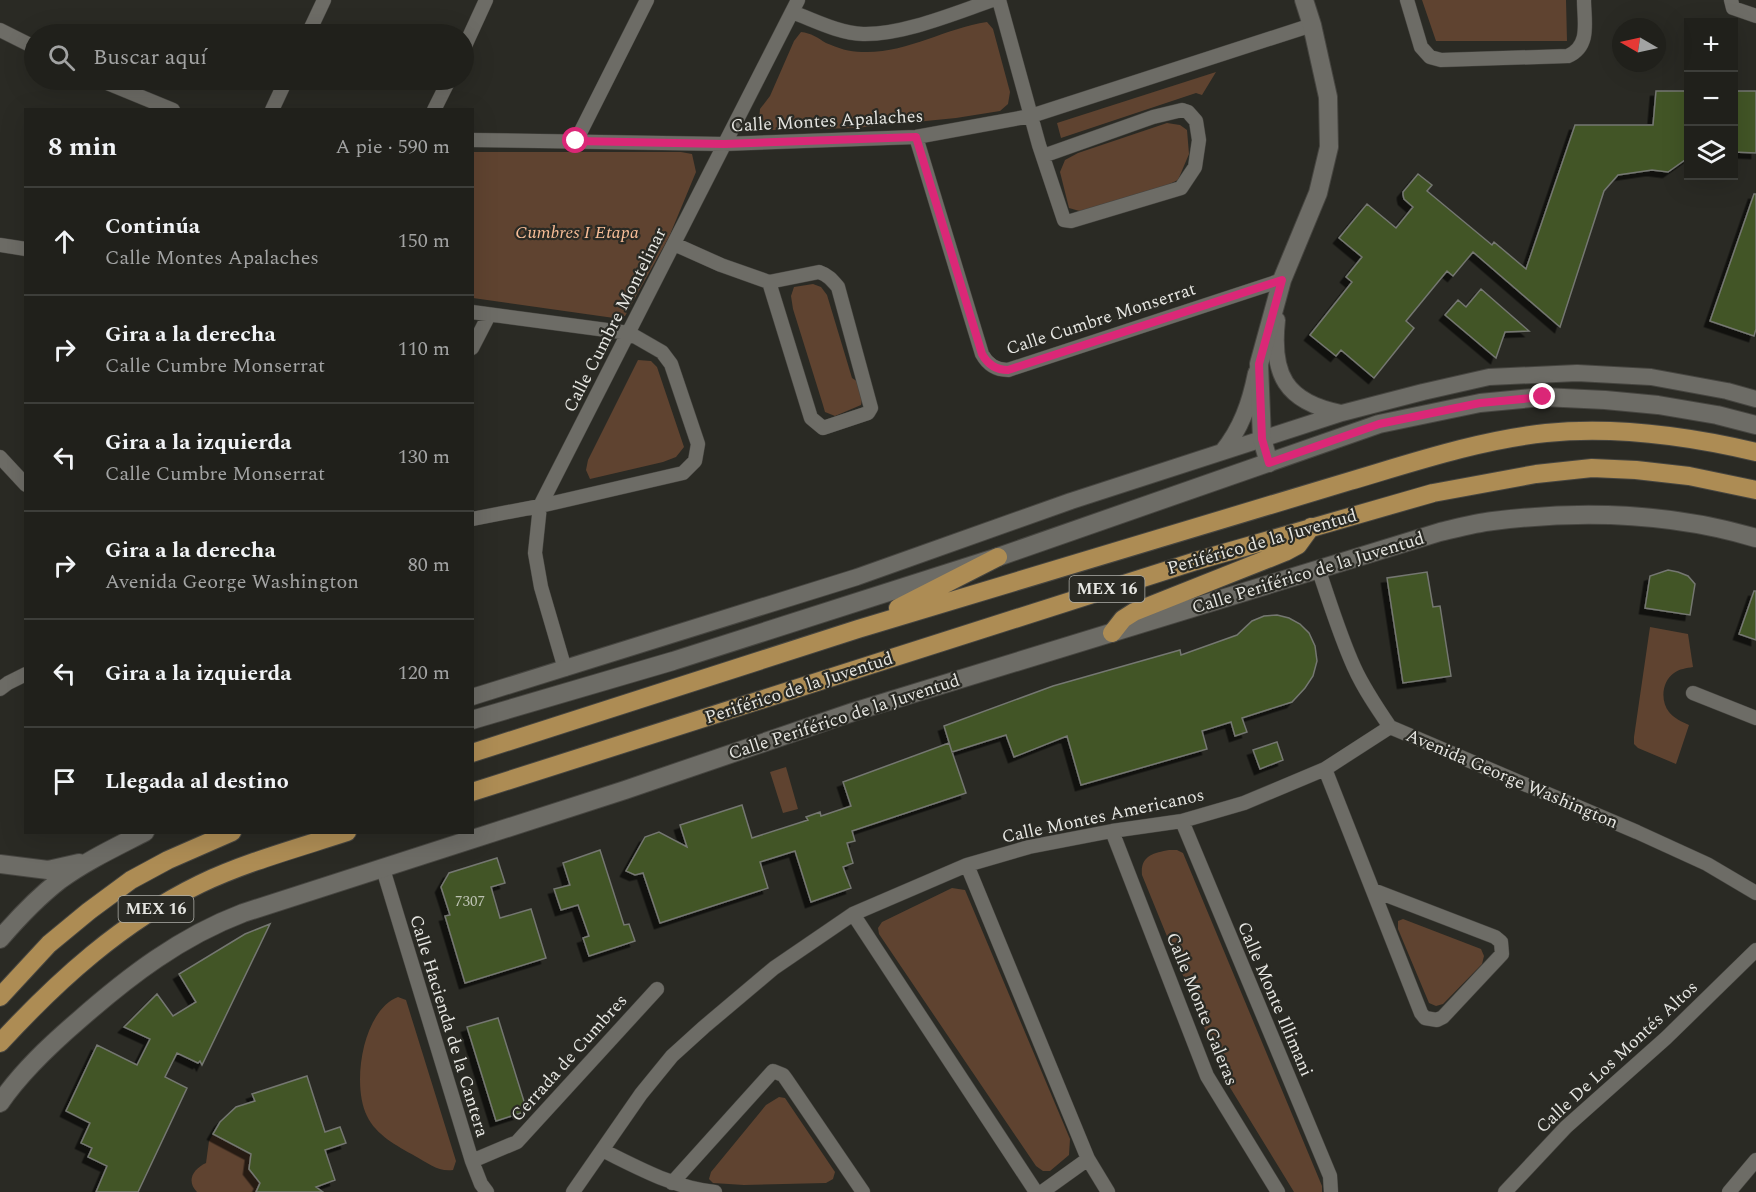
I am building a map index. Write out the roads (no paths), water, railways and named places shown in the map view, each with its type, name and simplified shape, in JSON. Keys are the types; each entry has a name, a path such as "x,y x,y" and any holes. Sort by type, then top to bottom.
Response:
{"highway":[{"name":"Periférico de la Juventud","path":"474,752 858,629 1428,458 1547,433 1601,432 1652,434 1756,452"},
{"name":"Periférico de la Juventud","path":"474,791 1196,561 1433,493 1536,474 1592,468 1689,476 1756,490"},
{"path":"1112,633 1122,619 1134,612 1285,552 1298,545 1311,527"},
{"path":"858,629 998,557"},
{"path":"474,741 560,725"},
{"name":"MEX 16","path":"0,997 49,944 131,880 177,856 227,834"},
{"name":"MEX 16","path":"0,1043 71,971 112,937 162,905 200,884 261,860 341,834"}],"main road":[{"path":"1269,463 1262,439 1259,364 1282,280 1318,193 1329,147 1328,97 1304,0"},
{"path":"474,719 673,661 998,557 1379,424 1480,403 1543,397 1658,405 1717,415 1756,425"},
{"name":"Calle Periférico de la Juventud","path":"0,1103 15,1082 61,1035 105,997 157,957 215,923 625,790 853,712 1319,571 1440,532 1492,521 1554,515 1602,515 1655,519 1720,529 1756,538"},
{"path":"0,939 59,881 141,834"},
{"path":"0,864 48,870 93,860"}],"street":[{"path":"313,24 324,0"},
{"path":"474,26 486,0"},
{"path":"576,141 647,0"},
{"path":"795,6 840,30 863,34 885,32 932,21 993,0"},
{"path":"999,0 1031,116 1043,156 1062,219 1071,222 1181,188 1195,167 1199,140 1196,122 1192,116 1182,110 1153,117 1043,156"},
{"path":"1407,0 1421,47 1430,57 1441,60 1568,56 1582,46 1585,33 1584,0"},
{"path":"1731,0 1733,8 1756,16"},
{"name":"Calle Cumbre Montelinar","path":"565,669 541,587 535,553 540,506 795,6"},
{"name":"Calle Montes Apalaches","path":"474,140 724,144 916,137 1031,116 1312,25"},
{"path":"0,30 24,42"},
{"path":"124,90 168,108"},
{"path":"273,108 281,90"},
{"path":"435,108 444,90"},
{"name":"Calle Cumbre Monserrat","path":"916,137 982,354 991,366 1008,370 1282,280"},
{"path":"674,244 721,265 769,282 819,272 826,274 838,287 871,408 868,414 824,428 811,418 769,282"},
{"path":"0,245 24,249"},
{"path":"1282,280 1275,341 1275,357 1280,372 1288,386 1299,397 1314,406 1342,413"},
{"path":"474,312 629,333 662,352 671,364 698,444 695,461 683,473 474,519"},
{"path":"474,344 489,315"},
{"path":"1222,452 1232,440 1248,408 1259,364"},
{"path":"474,696 857,577 1071,501 1342,413 1490,377 1577,373 1651,377 1727,391 1756,399"},
{"path":"0,457 24,483"},
{"name":"Avenida George Washington","path":"1319,571 1336,624 1354,668 1390,727 1647,836 1707,864 1756,893"},
{"path":"3,682 24,675"},
{"path":"1693,693 1756,718"},
{"name":"Calle Montes Americanos","path":"573,1192 641,1094 680,1048 774,968 853,914 967,865 1029,847 1112,831 1182,821 1244,803 1325,769 1390,727"},
{"path":"1325,769 1420,1013 1425,1018 1437,1020 1443,1017 1502,954 1502,942 1495,937 1373,890"},
{"name":"Calle Monte Illimani","path":"1182,821 1330,1176 1331,1192"},
{"name":"Calle Monte Galeras","path":"1112,831 1207,1076 1278,1192"},
{"path":"967,865 1088,1159 1108,1192"},
{"name":"Calle Hacienda de la Cantera","path":"383,869 471,1161 487,1192"},
{"path":"853,914 1036,1192"},
{"name":"Calle De Los Montés Altos","path":"1505,1192 1566,1127 1666,1038 1756,950"},
{"name":"Cerrada de Cumbres","path":"471,1161 517,1142 657,989"},
{"path":"672,1183 773,1071 783,1075 786,1079 863,1192"},
{"path":"602,1150 672,1183 716,1192"},
{"path":"1042,1192 1088,1159"},
{"path":"1730,1192 1756,1160"}],"park label":[{"name":"Cumbres I Etapa","path":"577,232"}]}
